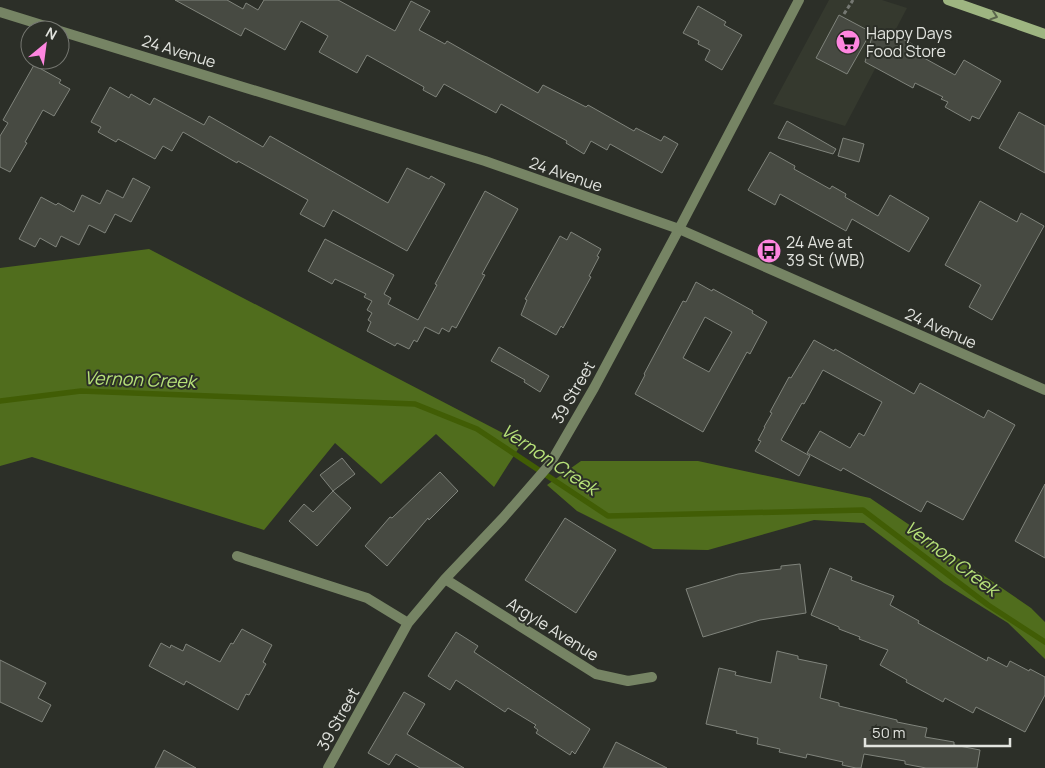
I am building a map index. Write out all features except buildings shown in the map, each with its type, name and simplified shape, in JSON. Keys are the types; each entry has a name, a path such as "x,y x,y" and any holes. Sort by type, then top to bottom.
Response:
{"main road":[{"path":"948,0 1045,34"}],"street":[{"name":"39 Street","path":"328,768 408,623 445,579 503,518 550,464 594,388 799,0"},
{"name":"24 Avenue","path":"0,12 26,20"},
{"name":"24 Avenue","path":"70,33 485,161 679,229 1045,390"},
{"path":"237,556 367,598 408,623"},
{"name":"Argyle Avenue","path":"445,579 596,674 628,681 652,677"}],"path":[{"path":"844,14 853,0"}],"shaded area":[{"path":"829,0 882,0 907,8 845,126 773,104"}],"green space":[{"path":"149,249 522,443 494,487 436,434 381,484 335,443 264,530 32,457 0,466 0,268"},
{"path":"581,461 698,461 870,498 1031,608 1045,622 1045,659 1008,623 944,583 864,523 814,520 708,550 653,549 577,511 547,485"}],"waterway":[{"name":"Vernon Creek","path":"0,401 81,391 415,404 477,429 608,516 863,510 988,605 1045,642"}],"place":[{"name":"Happy Days Food Store","path":"848,42"},
{"name":"24 Ave at 39 St (WB)","path":"769,251"}]}
